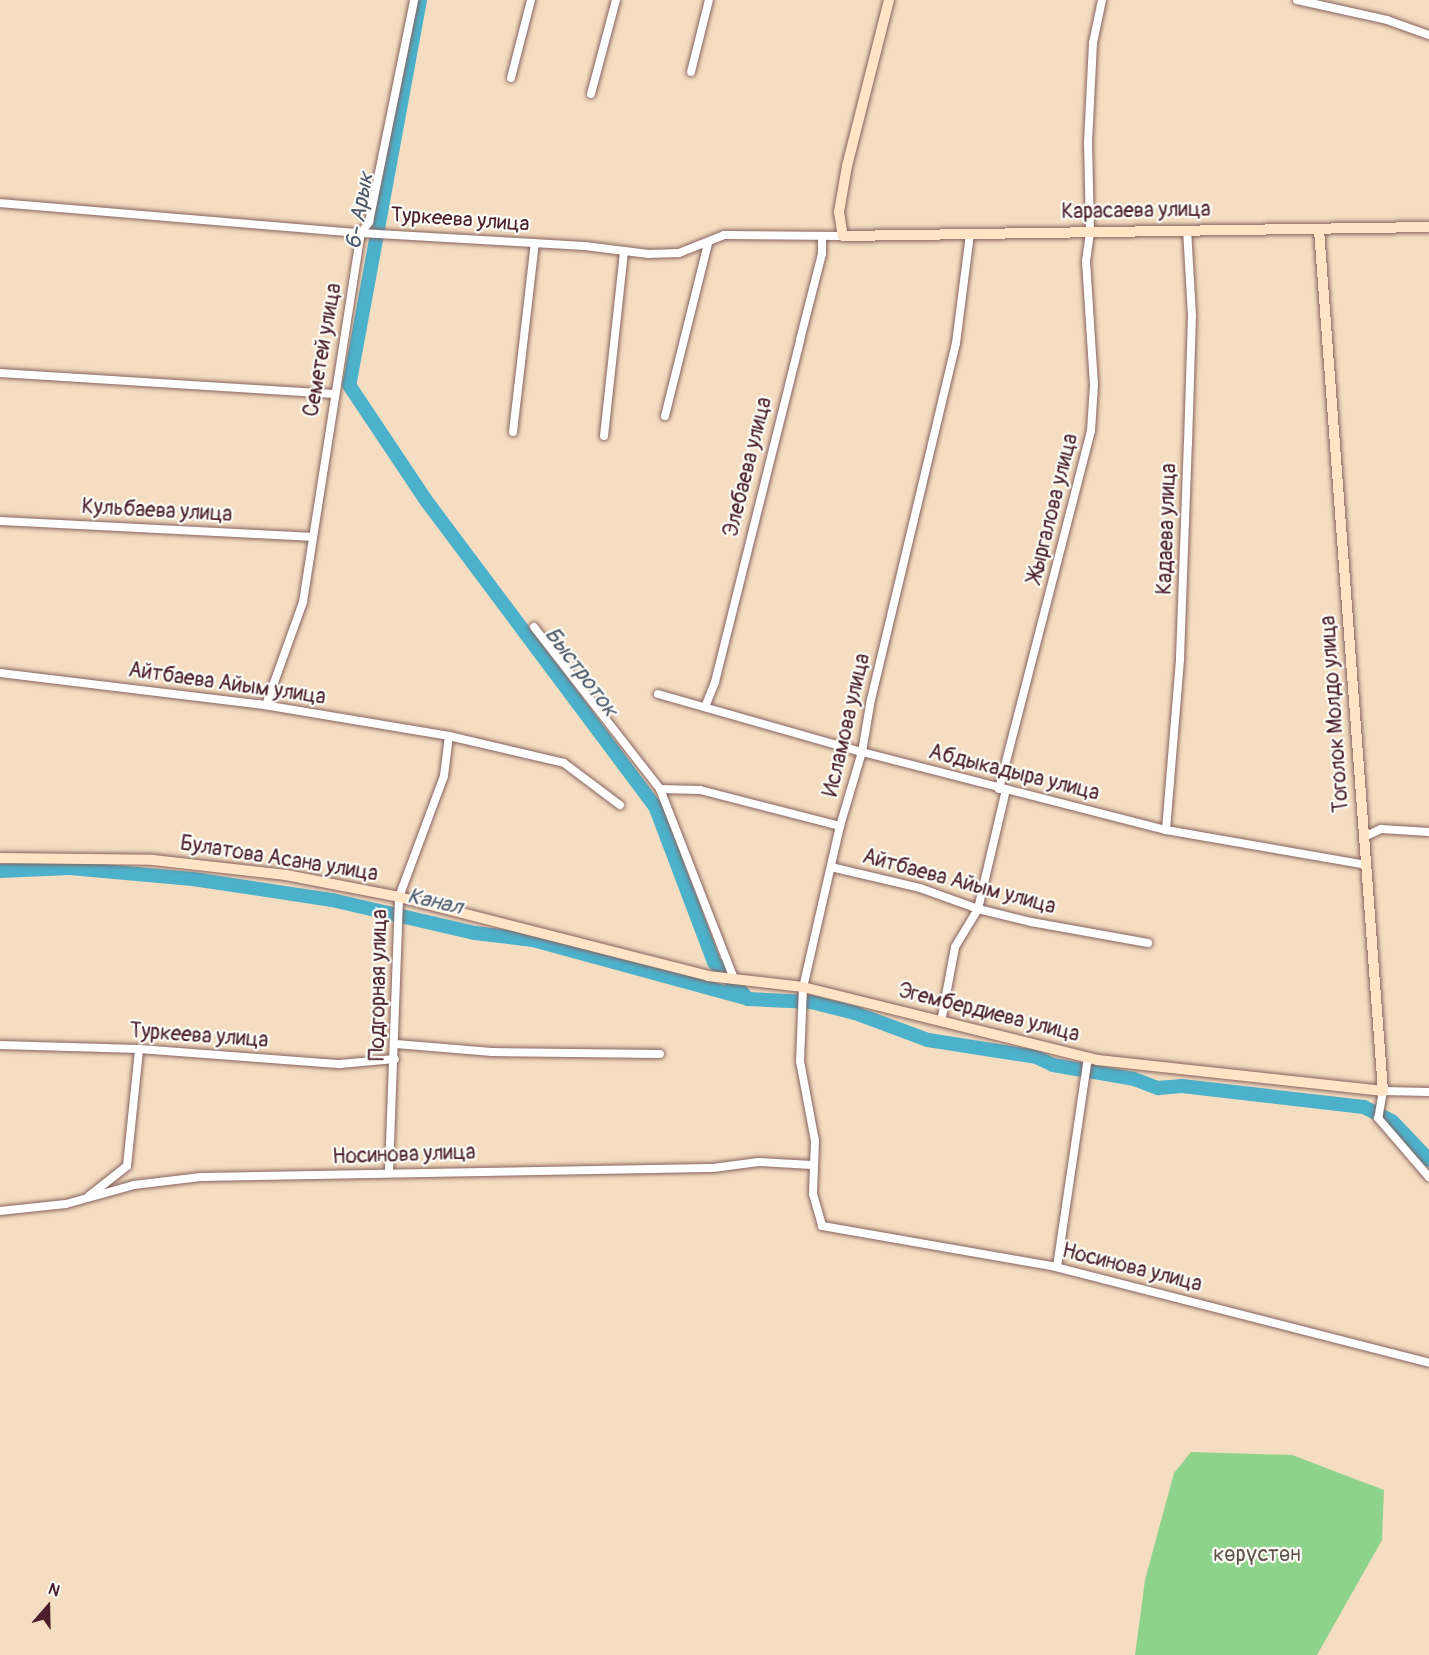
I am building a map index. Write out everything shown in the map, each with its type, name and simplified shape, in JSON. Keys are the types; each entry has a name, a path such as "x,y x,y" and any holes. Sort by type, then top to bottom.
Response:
{"street":[{"name":"Семетей улица","path":"266,705 303,602 311,537 334,394 339,383 361,233 369,222 414,0"},
{"path":"512,78 531,0"},
{"path":"591,94 616,0"},
{"path":"692,72 709,0"},
{"path":"843,236 839,212 847,166 889,0"},
{"name":"Жыргалова улица","path":"941,1022 955,947 978,909 1003,789 1091,431 1094,385 1086,261 1090,231 1090,88 1093,43 1102,0"},
{"path":"1297,0 1387,20 1429,35"},
{"name":"Туркеева улица","path":"0,203 361,233 535,243 624,251 679,253 708,244 724,235 843,236"},
{"name":"Карасаева улица","path":"843,236 1429,227"},
{"name":"Тоголок Молдо улица","path":"1319,229 1383,1091 1378,1118 1429,1177"},
{"name":"Кадаева улица","path":"1166,830 1180,658 1188,443 1192,315 1187,230"},
{"name":"Исламова улица","path":"822,1226 813,1194 812,1165 815,1141 800,1061 803,987 840,826 862,752 871,699 956,343 970,234"},
{"name":"Элебаева улица","path":"705,707 718,670 822,254 822,236"},
{"path":"513,432 535,243"},
{"path":"665,416 708,244"},
{"path":"604,436 624,251"},
{"path":"0,372 334,394"},
{"name":"Кульбаева улица","path":"0,521 311,537"},
{"path":"534,627 660,789 734,979"},
{"name":"Айтбаева Айым улица","path":"0,673 266,705 449,736 564,763 620,805"},
{"name":"Абдыкадыра улица","path":"658,694 862,752 1166,830 1366,865"},
{"name":"Подгорная улица","path":"389,1171 396,1044 399,897 444,776 449,736"},
{"path":"660,789 700,790 840,826"},
{"path":"1364,837 1381,829 1429,832"},
{"name":"Булатова Асана улица","path":"0,858 153,860 286,875 399,897 547,934"},
{"name":"Айтбаева Айым улица","path":"831,867 920,888 978,909 1148,943"},
{"name":"Эгембердиева улица","path":"547,934 734,979 803,987 1088,1057 1383,1091 1429,1092"},
{"path":"396,1044 492,1052 660,1054"},
{"name":"Туркеева улица","path":"0,1046 139,1049 340,1064 395,1059"},
{"path":"86,1198 127,1166 139,1049"},
{"path":"1057,1267 1088,1057"},
{"name":"Носинова улица","path":"0,1211 86,1198 134,1185 201,1177 334,1176 389,1171 712,1168 759,1162 812,1165"},
{"name":"Носинова улица","path":"822,1226 1057,1267 1429,1363"}],"green space":[{"name":"көрүстөн","path":"1191,1452 1292,1455 1384,1490 1382,1540 1317,1655 1135,1655 1145,1580 1174,1473"}],"waterway":[{"name":"Быстроток","path":"420,0 349,385 425,499 655,806 714,962 748,999"},
{"name":"Канал","path":"0,871 70,868 193,879 332,900 475,933 533,940 748,999 811,1002 855,1013 928,1040 1036,1057 1053,1065 1134,1079 1158,1088 1182,1086 1364,1107 1392,1121 1429,1160"}],"water label":[{"name":"6- Арык","path":"360,211"}]}
